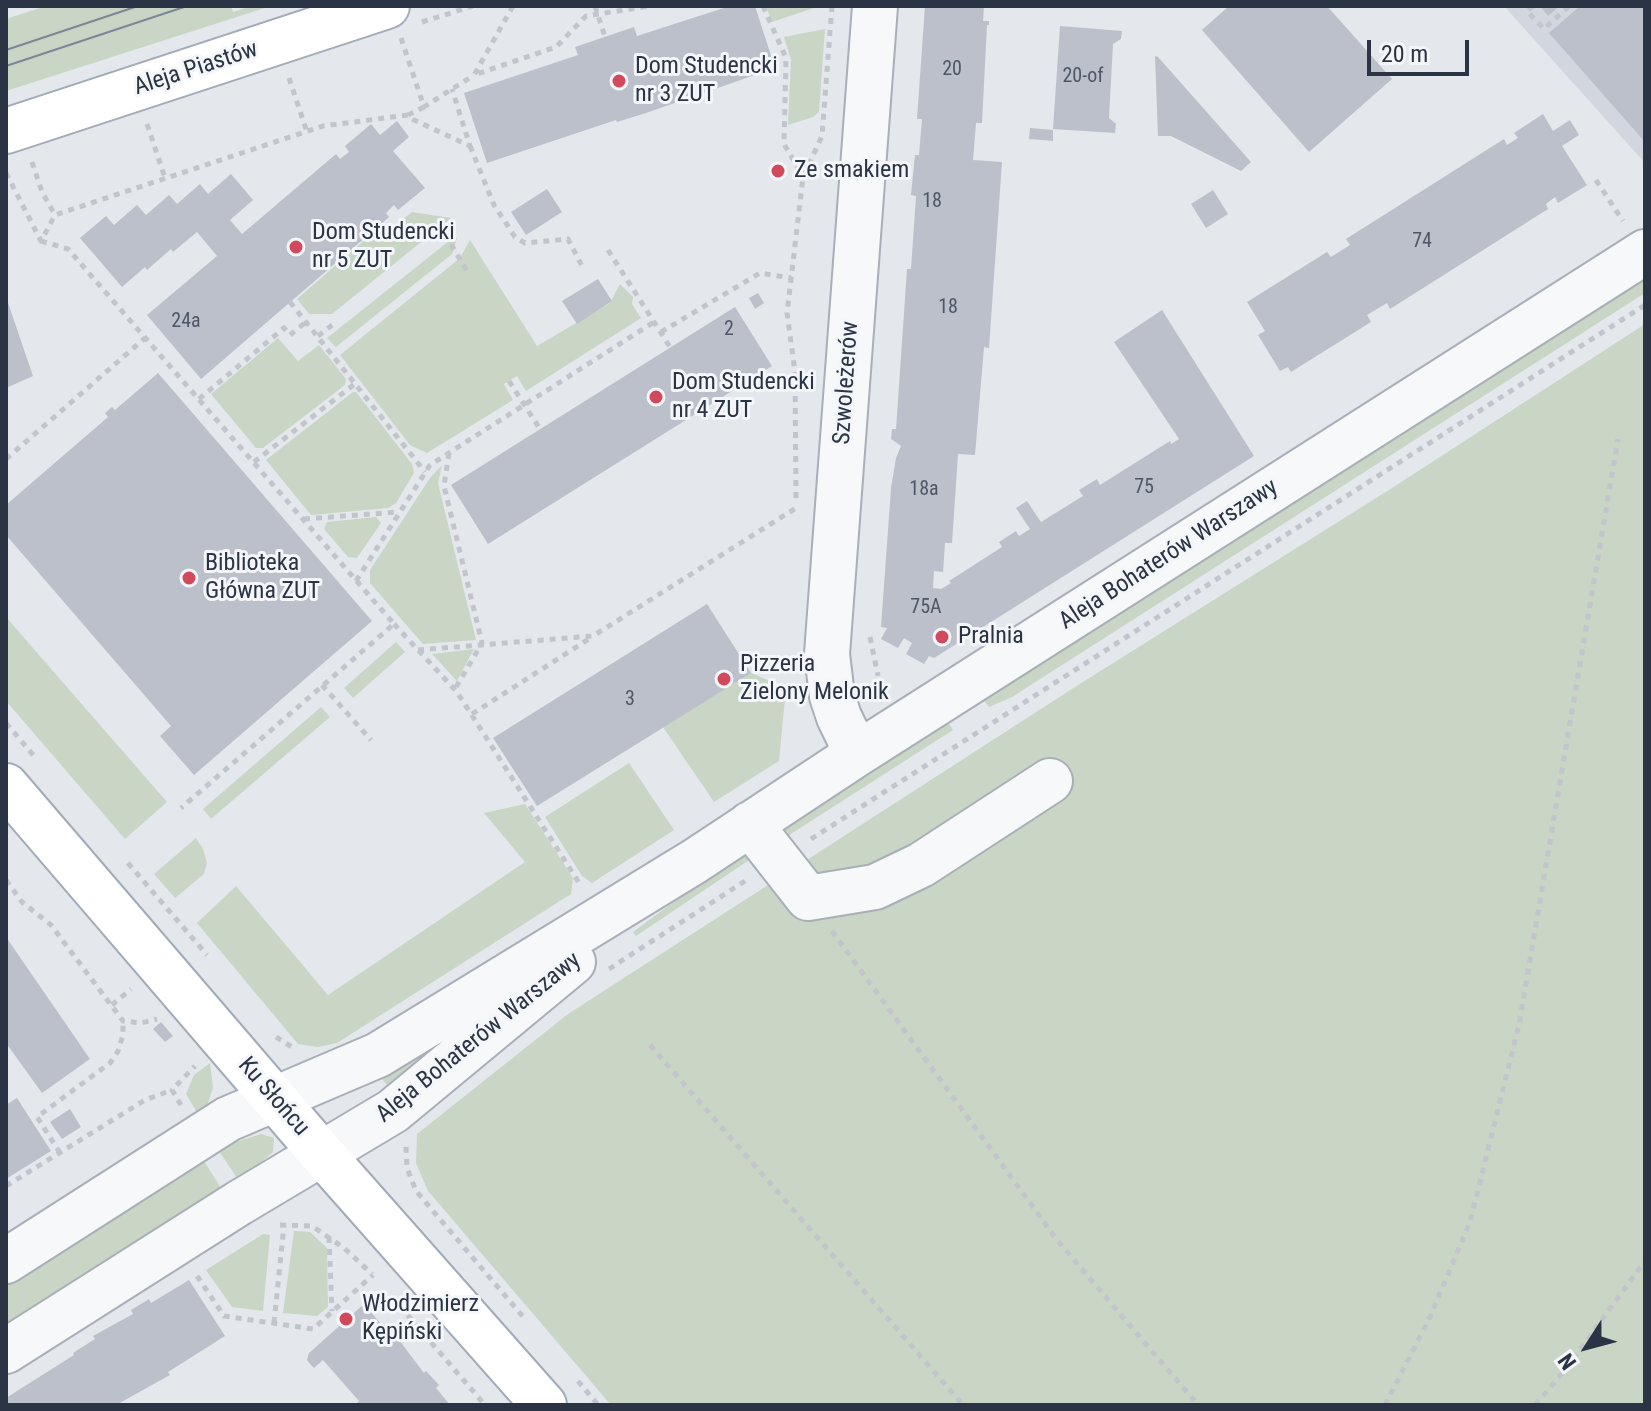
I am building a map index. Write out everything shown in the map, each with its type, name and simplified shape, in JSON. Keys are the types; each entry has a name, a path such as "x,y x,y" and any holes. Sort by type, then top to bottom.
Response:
{"main road":[{"name":"Aleja Piastów","path":"17,140 393,18"},
{"name":"Ku Słońcu","path":"6,786 322,1154 556,1388"}],"street":[{"name":"Szwoleżerów","path":"857,754 832,696 827,654 875,6"},
{"name":"Aleja Bohaterów Warszawy","path":"6,1261 228,1119 378,1055 695,861 1637,240"},
{"path":"750,824 808,898 875,887 921,865 1050,781"},
{"name":"Aleja Bohaterów Warszawy","path":"6,1351 239,1203 393,1111 695,861"}],"path":[{"path":"474,75 513,6"},
{"path":"595,6 605,37"},
{"path":"41,241 55,215 323,126 408,115 474,75 556,47 586,16 650,6"},
{"path":"763,6 786,58 784,144 803,177"},
{"path":"796,522 795,372 787,313 803,177 822,136 832,6"},
{"path":"1533,6 1527,11 1544,29 1569,6"},
{"path":"393,18 424,107"},
{"path":"285,66 307,132"},
{"path":"452,89 470,146 494,205 515,237 525,243 568,239 582,266"},
{"path":"143,111 165,178"},
{"path":"408,115 470,146"},
{"path":"17,140 55,215"},
{"path":"6,173 41,241 68,249 356,581 455,689 586,894"},
{"path":"1596,180 1637,240"},
{"path":"445,234 468,273"},
{"path":"608,250 670,347"},
{"path":"661,332 760,273 791,278"},
{"path":"290,302 425,472"},
{"path":"807,842 1645,305"},
{"path":"199,399 284,328 290,335 306,322"},
{"path":"318,336 336,322"},
{"path":"356,581 430,465 654,322"},
{"path":"6,459 145,338"},
{"path":"509,381 540,429"},
{"path":"254,462 356,383"},
{"path":"1385,1405 1430,1317 1470,1222 1519,1025 1618,439"},
{"path":"449,453 444,486 482,643 455,689"},
{"path":"472,714 796,508"},
{"path":"303,519 399,512"},
{"path":"181,808 394,624"},
{"path":"418,650 593,636"},
{"path":"322,685 371,740"},
{"path":"597,977 754,876"},
{"path":"6,880 22,902 51,925 123,1021 123,1035 110,1063 37,1117 60,1153"},
{"path":"808,898 1057,1240 1198,1405"},
{"path":"112,1005 137,984"},
{"path":"123,1021 141,1023 166,1016"},
{"path":"268,1027 277,1037 303,1050"},
{"path":"650,1045 963,1405"},
{"path":"6,1186 145,1100 172,1090 195,1065 198,1057"},
{"path":"172,1090 184,1110"},
{"path":"409,1134 405,1156 410,1180 416,1191 529,1324"},
{"path":"274,1323 284,1225 312,1226 329,1236 382,1285"},
{"path":"329,1236 332,1312"},
{"path":"1535,1405 1565,1370 1645,1261"},
{"path":"191,1266 224,1316 313,1329 373,1275"},
{"path":"391,1296 485,1405"},
{"path":"556,1388 598,1405"}],"shaded area":[{"path":"1504,6 1645,6 1645,163"}],"green space":[{"path":"46,6 231,6 233,12 251,6 271,6 6,91 6,19"},
{"path":"766,6 820,6 772,22"},
{"path":"825,29 819,112 788,125 791,60 784,37"},
{"path":"412,212 451,218 332,314 309,314 297,299 383,224 389,230"},
{"path":"457,238 452,254 336,347 327,338 449,241"},
{"path":"470,240 537,346 610,303 620,284 633,297 632,304 641,318 526,391 517,376 504,384 513,400 427,453 410,445 340,355 460,258"},
{"path":"1645,275 1645,293 1012,697 989,707 981,697"},
{"path":"1645,324 1645,1405 611,1405 428,1191 416,1163 417,1134 568,1014"},
{"path":"278,338 298,361 319,345 346,379 345,385 263,448 256,448 211,394"},
{"path":"353,392 412,464 414,473 396,503 388,508 311,515 266,460"},
{"path":"442,465 438,483 476,640 423,644 370,583 370,570 430,478"},
{"path":"376,517 381,523 357,558 348,557 324,529 327,522"},
{"path":"6,617 167,802 125,839 6,701"},
{"path":"396,642 405,652 353,698 344,688"},
{"path":"474,649 457,681 432,654"},
{"path":"751,673 786,688 779,761 714,802 663,727"},
{"path":"321,707 330,717 211,819 203,809"},
{"path":"946,719 953,730 783,839 777,829"},
{"path":"629,763 674,830 592,883 582,876 545,817"},
{"path":"525,804 573,878 571,894 337,1043 318,1047 298,1044 197,923 236,886 328,995 525,862 484,813"},
{"path":"196,838 207,863 204,874 175,898 154,874"},
{"path":"749,846 758,854 636,936 633,932"},
{"path":"478,1013 389,1088 381,1077"},
{"path":"210,1063 213,1088 207,1106 199,1116 186,1094 194,1075"},
{"path":"261,1134 274,1138 273,1152 239,1181 217,1148"},
{"path":"200,1155 223,1191 6,1327 6,1278"},
{"path":"294,1231 310,1232 327,1248 328,1307 317,1316 283,1313"},
{"path":"263,1234 270,1235 263,1311 232,1307 206,1270"}],"building":[{"name":"Dom Studencki nr 3 ZUT","path":"730,6 755,6 775,68 487,163 464,93 578,55 575,47 634,27 637,36"},
{"path":"925,6 984,6 983,21 989,21 989,25 982,123 976,123 973,160 1002,162 989,348 984,347 975,455 958,454 952,543 945,543 943,572 934,571 933,588 941,589 951,583 949,581 1002,547 999,542 1016,531 1019,536 1030,529 1016,508 1027,501 1041,522 1083,496 1079,490 1097,479 1100,485 1170,441 1171,444 1179,439 1114,342 1162,310 1254,456 934,658 929,656 924,664 906,654 912,643 904,638 898,648 881,639 887,628 881,627 891,488 901,446 891,439 892,429 896,429 907,269 911,269 916,196 911,195 922,119 917,119"},
{"path":"1229,6 1327,6 1392,79 1309,152 1202,30"},
{"path":"1540,6 1555,6 1557,8 1548,16"},
{"path":"1580,6 1645,6 1645,142 1549,33"},
{"path":"1060,26 1122,31 1121,39 1113,44 1109,118 1116,124 1115,133 1053,129"},
{"path":"1155,56 1251,162 1241,171 1171,136 1158,136"},
{"path":"1543,114 1553,131 1570,120 1579,135 1562,146 1587,185 1558,203 1555,197 1546,204 1548,209 1390,309 1387,303 1367,315 1371,322 1291,372 1288,367 1280,371 1258,335 1265,331 1247,302 1327,252 1331,257 1350,245 1346,239 1504,139 1507,145 1518,138 1514,133"},
{"name":"Dom Studencki nr 5 ZUT","path":"397,121 409,137 393,151 425,188 398,210 394,205 386,213 389,217 201,379 147,315 217,256 197,232 147,270 145,267 122,287 80,238 106,216 114,225 137,205 146,215 169,195 177,204 200,184 208,194 231,174 253,200 230,220 242,234 336,154 340,159 349,152 345,146 371,124 380,135"},
{"path":"1030,128 1053,130 1053,141 1029,139"},
{"path":"547,189 562,212 526,235 511,212"},
{"path":"1213,190 1228,214 1206,228 1191,204"},
{"path":"598,279 612,301 577,324 562,301"},
{"path":"758,293 764,303 755,309 749,298"},
{"path":"6,297 33,376 6,388"},
{"name":"Dom Studencki nr 4 ZUT","path":"735,307 772,366 488,544 451,485"},
{"name":"Biblioteka Główna ZUT","path":"158,373 372,621 194,775 160,736 171,726 6,535 6,505 108,417 105,413 112,407 115,410"},
{"path":"707,604 751,673 537,806 493,738"},
{"path":"6,937 90,1059 42,1093 6,1043"},
{"path":"161,1022 173,1036 165,1042 153,1029"},
{"path":"17,1098 51,1151 6,1179 6,1105"},
{"path":"70,1109 81,1127 62,1139 50,1122"},
{"path":"189,1280 225,1336 168,1372 170,1375 116,1405 6,1405 6,1398 74,1355 95,1339 93,1336 133,1314 131,1310 149,1299 151,1303"},
{"path":"364,1304 394,1339 396,1336 424,1373 426,1371 439,1385 436,1388 450,1405 359,1405 359,1401 323,1360 314,1368 311,1365 307,1360 309,1353"}],"tram line":[{"path":"6,50 138,6"},
{"path":"6,66 187,6"}],"place":[{"name":"Dom Studencki nr 3 ZUT","path":"619,81"},
{"name":"Ze smakiem","path":"778,171"},
{"name":"Dom Studencki nr 5 ZUT","path":"296,247"},
{"name":"Dom Studencki nr 4 ZUT","path":"656,397"},
{"name":"Biblioteka Główna ZUT","path":"189,578"},
{"name":"Pralnia","path":"942,637"},
{"name":"Pizzeria Zielony Melonik","path":"724,679"},
{"name":"Włodzimierz Kępiński","path":"346,1319"}]}
